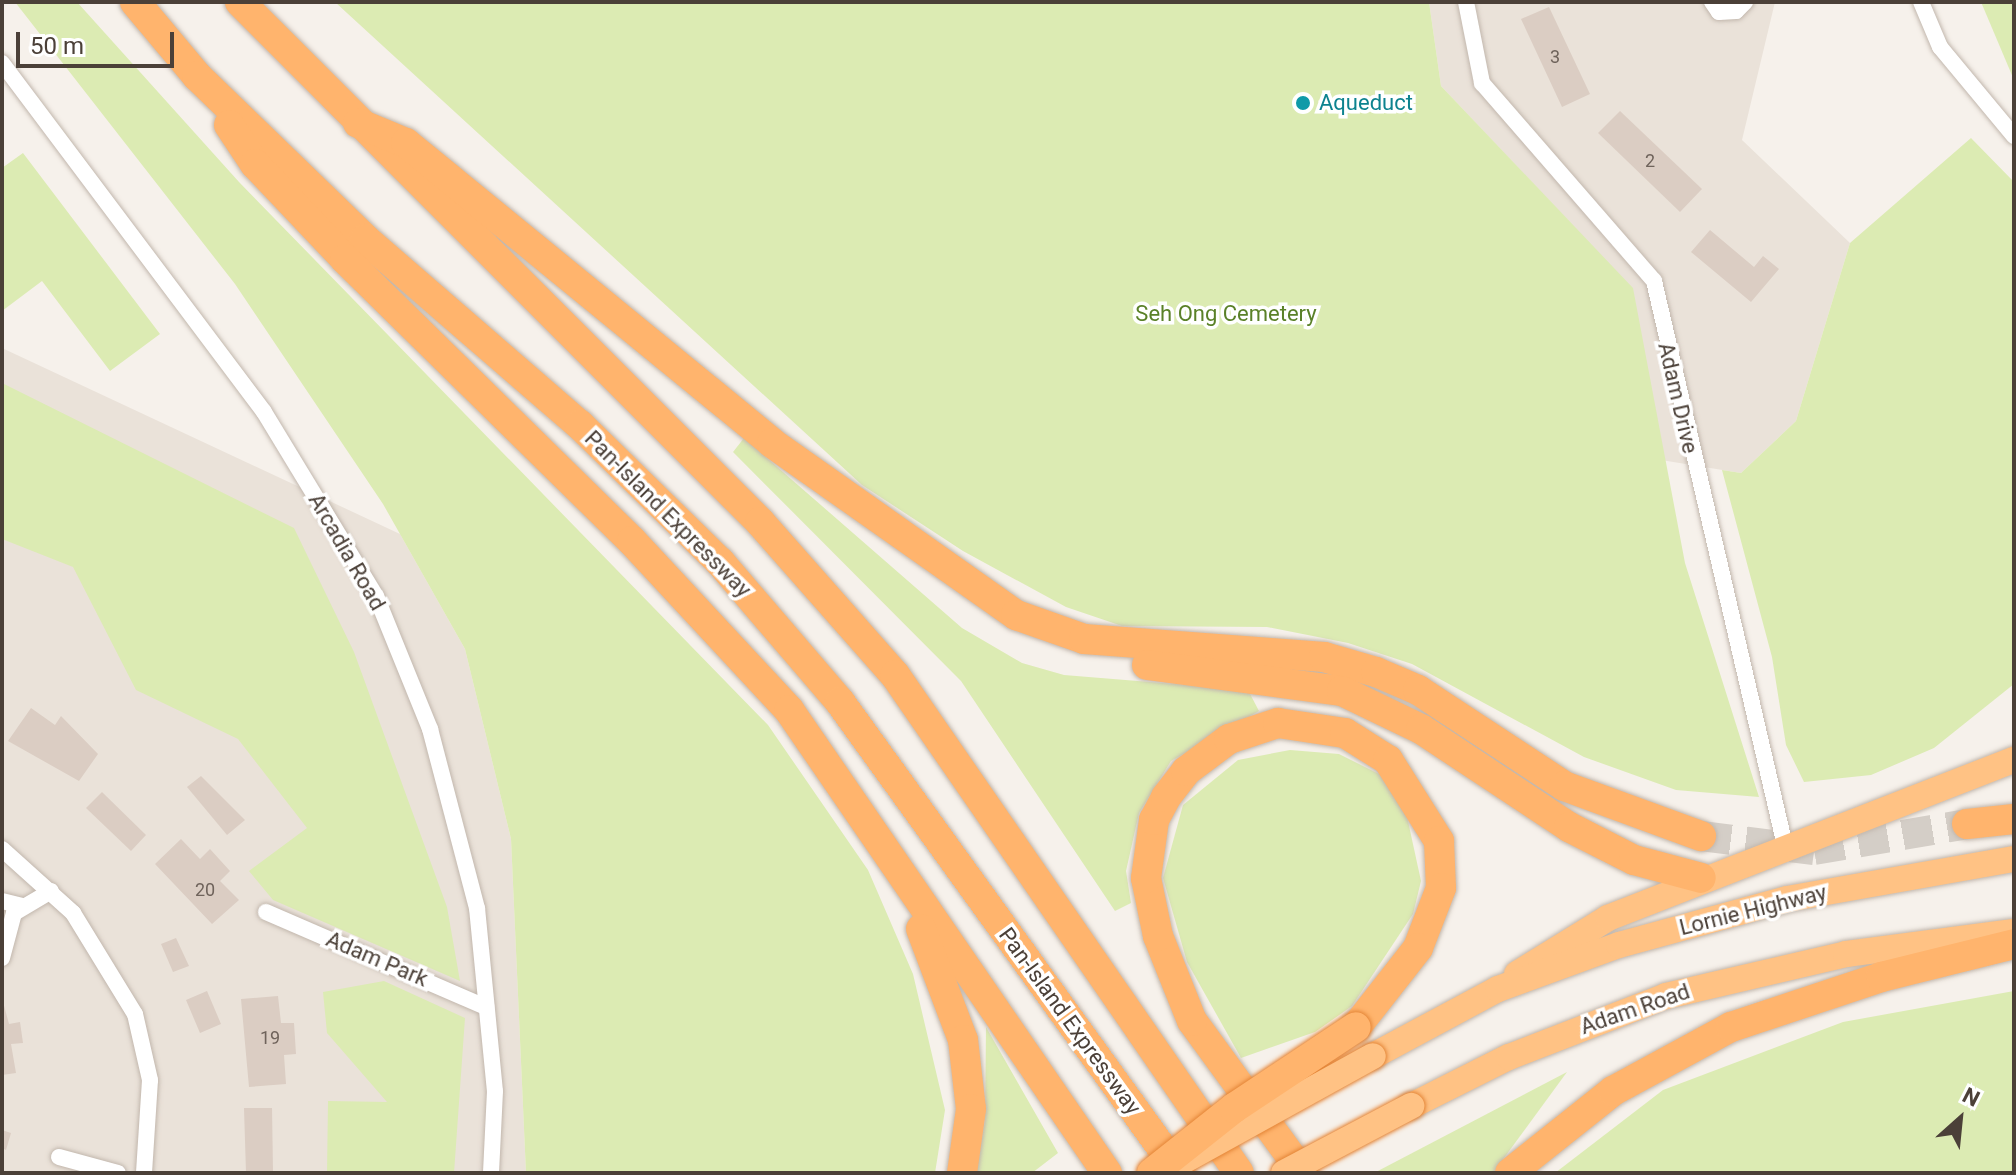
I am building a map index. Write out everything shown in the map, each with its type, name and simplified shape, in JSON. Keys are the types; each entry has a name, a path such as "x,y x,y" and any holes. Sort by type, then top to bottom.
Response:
{"highway":[{"name":"Pan-Island Expressway","path":"135,2 197,76 720,562 840,702 1180,1173"},
{"path":"240,2 760,522 895,675 1239,1173"},
{"path":"197,76 255,164 736,651 879,835 1107,1173"},
{"path":"358,123 406,143 863,512 982,596 1084,639 1324,657 1376,672 1418,690 1564,786 1701,836"},
{"path":"1084,639 1096,651 1148,665 1342,691 1421,729 1569,827 1634,860 1701,878"},
{"path":"1152,1173 1234,1108 1356,1027 1418,948 1441,888 1439,841 1388,760 1345,733 1278,723 1229,739 1186,771 1166,797 1154,820 1146,878 1158,936 1192,1021 1303,1173"},
{"path":"1160,1173 1498,989 1578,932 1701,878 1786,850 2007,767"},
{"path":"1967,824 2014,819"},
{"path":"879,835 952,997 963,1040 971,1109 962,1173"},
{"name":"Lornie Highway","path":"1498,989 1619,945 1787,899 2014,859"},
{"name":"Adam Road","path":"1284,1173 1509,1057 1666,996 1846,954 2014,932"},
{"path":"1510,1173 1613,1091 1731,1027 1881,977 2014,944"}],"street":[{"name":"Adam Drive","path":"1466,2 1482,83 1654,281 1786,850"},
{"path":"1712,2 1719,12 1736,11 1745,2"},
{"path":"1921,2 1940,47 2014,136"},
{"name":"Arcadia Road","path":"2,63 264,412 376,596 430,729 477,908 495,1091 491,1173"},
{"path":"2,849 51,891 99,945 135,1014 150,1080 144,1173"},
{"path":"2,901 22,906 51,891"},
{"path":"2,958 22,906"},
{"name":"Adam Park","path":"266,912 486,1007"},
{"path":"59,1157 118,1173"}],"shaded area":[{"path":"1429,2 1775,2 1742,140 1850,243 1796,421 1741,473 1661,460 1632,288 1441,86"},
{"path":"2,348 400,534 465,649 511,839 526,1173 2,1173"}],"green space":[{"path":"15,2 77,2 239,182 768,725 868,870 913,974 945,1110 935,1173 526,1173 511,839 465,649 383,504 235,284"},
{"name":"Seh Ong Cemetery","path":"335,2 1429,2 1441,86 1633,288 1685,563 1759,797 1676,790 1584,757 1412,664 1348,643 1267,627 1122,626 1066,607 963,551 862,485"},
{"path":"1981,2 2014,2 2014,80"},
{"path":"1971,138 2014,182 2014,684 1934,748 1871,775 1804,782 1786,745 1772,657 1722,470 1741,473 1796,421 1850,243"},
{"path":"23,153 160,334 110,371 42,281 2,311 2,168"},
{"path":"2,383 294,528 354,652 447,907 460,981 273,900 249,871 307,828 238,739 136,690 73,567 2,539"},
{"path":"744,438 962,628 1022,663 1064,675 1248,690 1259,711 1171,761 1139,813 1126,871 1131,903 1115,911 961,681 733,452"},
{"path":"1290,750 1339,754 1387,778 1406,812 1421,881 1413,914 1352,1006 1315,1032 1241,1058 1187,962 1163,878 1183,805 1238,760"},
{"path":"384,981 465,1018 454,1173 327,1173 328,1101 387,1102 327,1033 323,992"},
{"path":"2014,991 2014,1173 1555,1173 1663,1090 1843,1022"},
{"path":"986,1027 1058,1153 1032,1173 976,1173 985,1121"},
{"path":"1567,1072 1493,1173 1374,1173"}],"building":[{"path":"1549,7 1590,94 1562,107 1521,19"},
{"path":"1620,111 1702,189 1680,212 1598,133"},
{"path":"1710,230 1754,267 1763,256 1779,269 1751,302 1691,252"},
{"path":"31,708 55,725 61,716 98,754 79,781 8,741"},
{"path":"201,776 245,820 227,835 187,787"},
{"path":"102,792 146,835 131,851 86,808"},
{"path":"181,839 200,859 210,849 230,871 220,881 239,900 212,924 155,864"},
{"path":"176,938 189,966 173,972 161,944"},
{"path":"207,991 221,1024 200,1033 186,1000"},
{"path":"278,996 281,1023 294,1023 296,1054 284,1055 286,1084 249,1087 241,999"},
{"path":"2,998 9,1024 20,1022 23,1043 11,1044 16,1073 2,1075"},
{"path":"244,1108 272,1108 273,1172 246,1173"},
{"path":"2,1130 11,1133 6,1150 2,1148"}],"tunnel":[{"path":"1701,836 1814,850 1967,824"}],"place":[{"name":"Aqueduct","path":"1303,103"}]}
